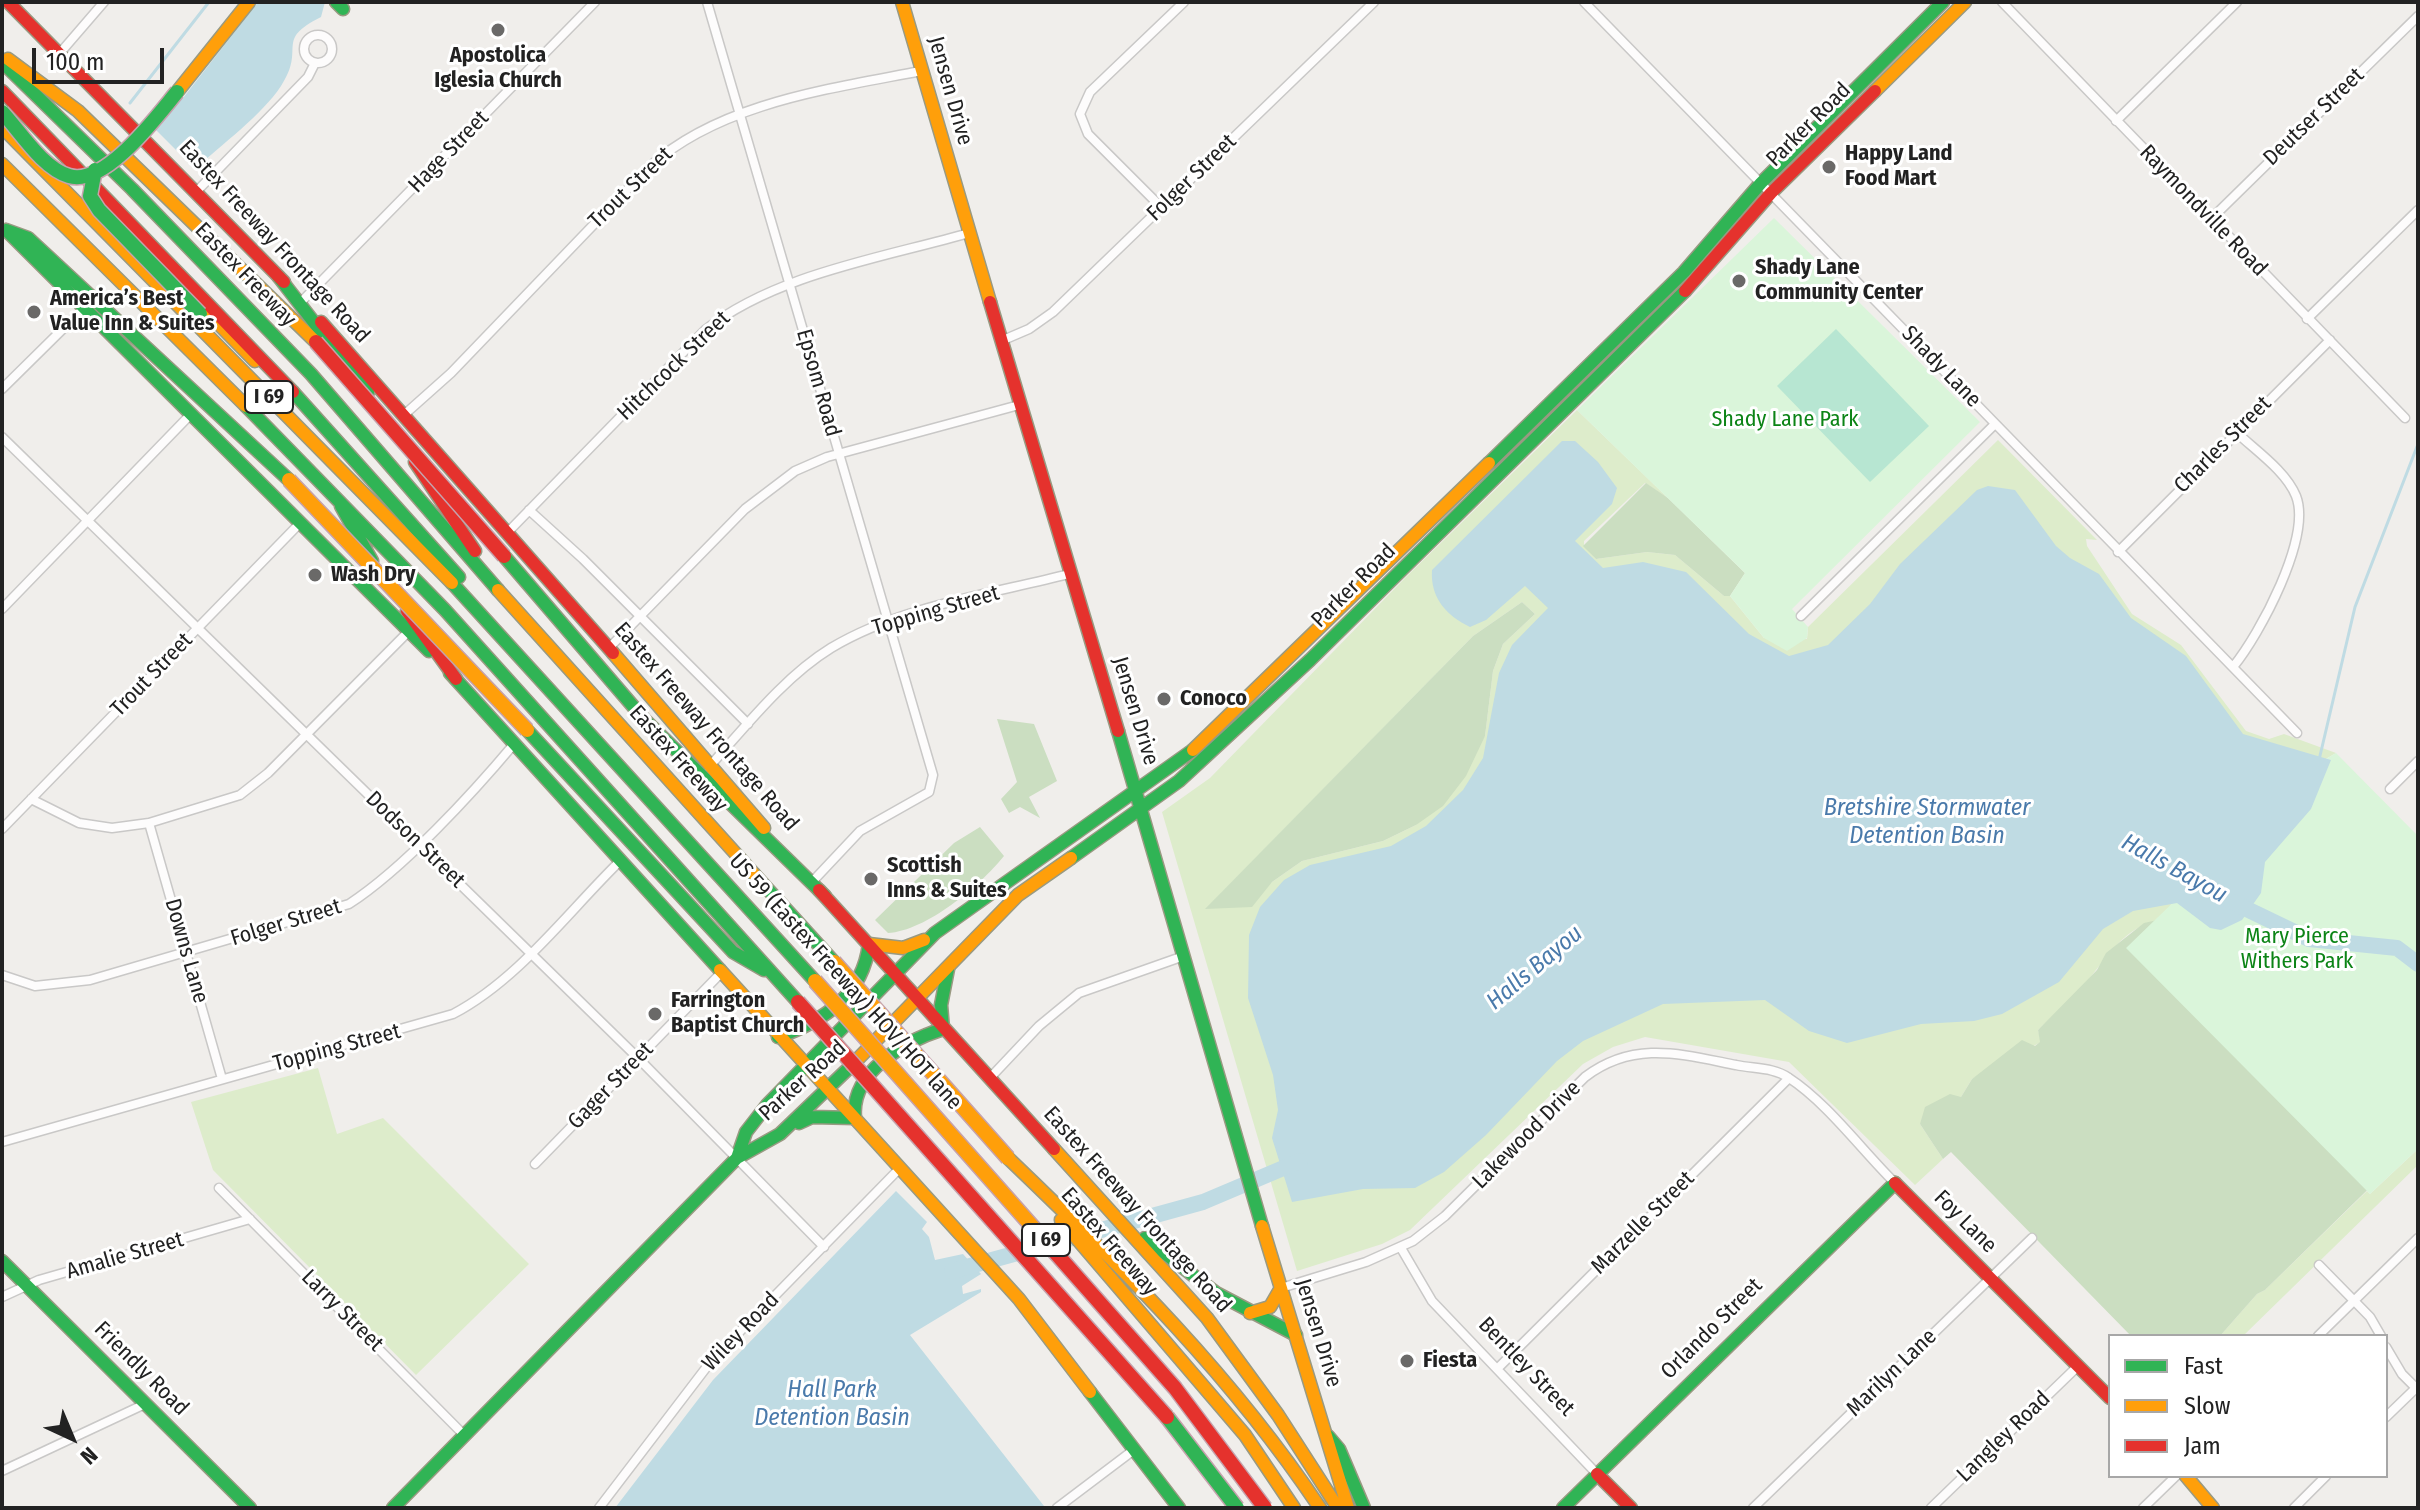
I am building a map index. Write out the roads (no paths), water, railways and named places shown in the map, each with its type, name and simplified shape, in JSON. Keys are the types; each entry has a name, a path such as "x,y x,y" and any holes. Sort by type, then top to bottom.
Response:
{"main road":[{"name":"Eastex Freeway Frontage Road","path":"8,2 302,301 405,414 709,767 943,1029 1129,1230 1176,1274 1278,1415 1338,1508"},
{"path":"174,90 239,2"},
{"path":"249,2 174,90 92,177 90,196 99,210 445,562"},
{"name":"Jensen Drive","path":"902,2 1069,574 1140,800 1181,957 1348,1508"},
{"name":"Parker Road","path":"1881,74 1943,2"},
{"name":"Parker Road","path":"393,1508 737,1158 788,1128 1018,895 1140,800 1205,740 1439,510 1546,417 1659,307 1766,188 1881,74 1965,2"},
{"path":"2,55 32,73 78,111 316,342 644,719 825,896"},
{"name":"Eastex Freeway","path":"2,62 132,189 311,374 509,601 1008,1158 1245,1435 1294,1508"},
{"name":"Eastex Freeway","path":"2,91 237,328 445,562 534,669"},
{"path":"2,105 69,169 83,171 105,164"},
{"path":"2,112 66,175 92,177"},
{"name":"US 59 (Eastex Freeway) HOV/HOT lane","path":"2,127 534,669 1175,1388 1265,1508"},
{"name":"I 69","path":"2,164 335,495 580,758 1134,1377 1197,1453 1237,1508"},
{"path":"105,164 98,181 102,202 457,588"},
{"path":"4,228 82,310 301,522 456,679 720,974 1019,1299 1179,1508"},
{"path":"4,228 28,238 161,357 289,480 733,952 774,976"},
{"path":"278,276 367,392 509,601"},
{"name":"Parker Road","path":"737,1158 746,1132 805,1064 928,939 950,919 1008,881 1210,755 1450,522 1546,417"},
{"path":"335,495 357,539 456,679"},
{"path":"1439,510 1450,522"},
{"path":"1340,608 1351,619"},
{"path":"1008,881 1018,895"},
{"path":"778,1037 807,1029 850,993 867,968 869,944 903,948 928,939"},
{"path":"855,1118 851,1107 853,1096 871,1075 918,1036 943,1029 944,979 952,961"},
{"path":"788,1128 812,1117 855,1118"},
{"path":"1008,1158 1107,1252 1211,1362 1320,1508"},
{"name":"Foy Lane","path":"1893,1181 2108,1396"},
{"name":"Orlando Street","path":"1563,1508 1893,1181"},
{"name":"Friendly Road","path":"2,1261 250,1508"},
{"path":"1176,1274 1296,1335"},
{"path":"1249,1313 1266,1311 1281,1288"},
{"name":"Jensen Drive","path":"1326,1434 1339,1449 1364,1508"},
{"name":"Bentley Street","path":"1597,1474 1631,1508"},
{"path":"2188,1478 2213,1508"}],"street":[{"path":"60,53 104,2"},
{"name":"Hage Street","path":"302,301 595,2"},
{"name":"Epsom Road","path":"707,2 933,775 929,792 860,831 812,882"},
{"path":"1162,208 1092,139 1081,121 1085,100 1184,2"},
{"name":"Folger Street","path":"1001,341 1045,318 1374,2"},
{"name":"Shady Lane","path":"1584,2 2297,733"},
{"name":"Raymondville Road","path":"2002,2 2405,418"},
{"path":"2116,121 2237,2"},
{"name":"Deutser Street","path":"2211,219 2418,16"},
{"path":"197,191 308,77 315,63"},
{"name":"Trout Street","path":"405,414 451,373 658,158 688,137 739,115 862,82 921,71"},
{"path":"2307,319 2418,210"},
{"name":"Hitchcock Street","path":"508,532 705,330 748,301 790,284 969,233"},
{"path":"2,389 82,310"},
{"name":"Charles Street","path":"2118,552 2330,340"},
{"path":"608,649 759,495 795,471 838,454 1019,405"},
{"path":"2,609 190,415"},
{"path":"1801,616 1995,424"},
{"path":"2233,667 2263,624 2300,521 2292,487 2236,432"},
{"name":"Dodson Street","path":"2,437 638,1058 824,1247"},
{"path":"529,510 748,724"},
{"name":"Trout Street","path":"2,829 301,522"},
{"name":"Topping Street","path":"709,767 748,724 829,649 888,621 1069,574"},
{"path":"31,799 79,823 112,828 149,823 240,795 308,735 410,630"},
{"name":"Folger Street","path":"2,975 35,986 62,986 349,904 373,886 418,843 514,744"},
{"path":"2390,789 2418,761"},
{"name":"Downs Lane","path":"149,823 222,1079"},
{"name":"Topping Street","path":"2,1142 453,1014 476,1001 530,953 619,862"},
{"path":"989,1079 1039,1026 1079,993 1181,957"},
{"name":"Gager Street","path":"535,1164 720,974"},
{"name":"Lakewood Drive","path":"1281,1288 1401,1248 1445,1216 1585,1077 1605,1063 1634,1052 1665,1051 1766,1069 1789,1078"},
{"name":"Foy Lane","path":"1789,1078 1893,1181"},
{"name":"Marzelle Street","path":"1497,1369 1789,1078"},
{"name":"Wiley Road","path":"599,1508 712,1360 898,1170"},
{"name":"Larry Street","path":"219,1188 464,1435"},
{"name":"Amalie Street","path":"2,1297 25,1286 250,1219"},
{"name":"Marilyn Lane","path":"1753,1508 2032,1238"},
{"path":"2320,1334 2418,1238"},
{"name":"Bentley Street","path":"1401,1248 1432,1301 1597,1474"},
{"path":"2319,1265 2355,1300 2380,1334"},
{"path":"2388,1352 2392,1361 2417,1389 2388,1415"},
{"name":"Langley Road","path":"1931,1508 2078,1366"},
{"path":"2,1471 145,1404"},
{"path":"1057,1508 1135,1449"},
{"path":"2143,1508 2174,1478"},
{"path":"2294,1508 2324,1478"}],"water":[{"path":"258,2 325,2 321,17 298,32 294,39 288,73 273,97 195,169 153,127 183,98"},
{"name":"Bretshire Stormwater Detention Basin","path":"1562,441 1575,441 1598,462 1617,488 1612,504 1575,541 1603,568 1643,562 1686,572 1749,634 1789,656 1828,645 1870,604 1900,564 1977,490 1988,486 2015,490 2056,546 2070,558 2099,574 2131,618 2186,656 2243,734 2331,760 2311,809 2265,862 2261,893 2242,920 2221,930 2210,928 2177,903 2133,911 2103,929 2059,982 2002,1014 1974,1021 1921,1024 1847,1043 1809,1031 1765,1000 1663,1004 1583,1041 1557,1061 1486,1135 1444,1172 1415,1188 1363,1189 1292,1202 1272,1138 1278,1110 1273,1075 1248,998 1249,935 1260,907 1284,880 1310,865 1391,846 1426,826 1463,790 1483,758 1499,673 1512,645 1548,608 1525,586 1486,620 1470,627 1447,612 1442,605 1434,589 1432,570"},
{"name":"Hall Park Detention Basin","path":"896,1191 927,1222 922,1229 929,1237 935,1260 963,1254 981,1274 962,1286 963,1294 981,1289 981,1292 910,1335 1044,1506 615,1508 713,1380"}],"waterway":[{"path":"130,103 209,2"},
{"path":"2319,760 2355,607 2418,444"},
{"name":"Halls Bayou","path":"2230,901 2309,939 2397,948 2418,964"},
{"name":"Halls Bayou","path":"952,1271 1203,1202 1300,1161"}],"place":[{"name":"Apostolica Iglesia Church","path":"498,30"},
{"name":"Happy Land Food Mart","path":"1829,167"},
{"name":"Shady Lane Community Center","path":"1739,281"},
{"name":"America’s Best Value Inn & Suites","path":"34,312"},
{"name":"Wash Dry","path":"315,575"},
{"name":"Conoco","path":"1164,699"},
{"name":"Scottish Inns & Suites","path":"871,879"},
{"name":"Farrington Baptist Church","path":"655,1014"},
{"name":"Fiesta","path":"1407,1361"}],"park label":[{"name":"Shady Lane Park","path":"1785,420"},
{"name":"Mary Pierce Withers Park","path":"2297,950"}]}
